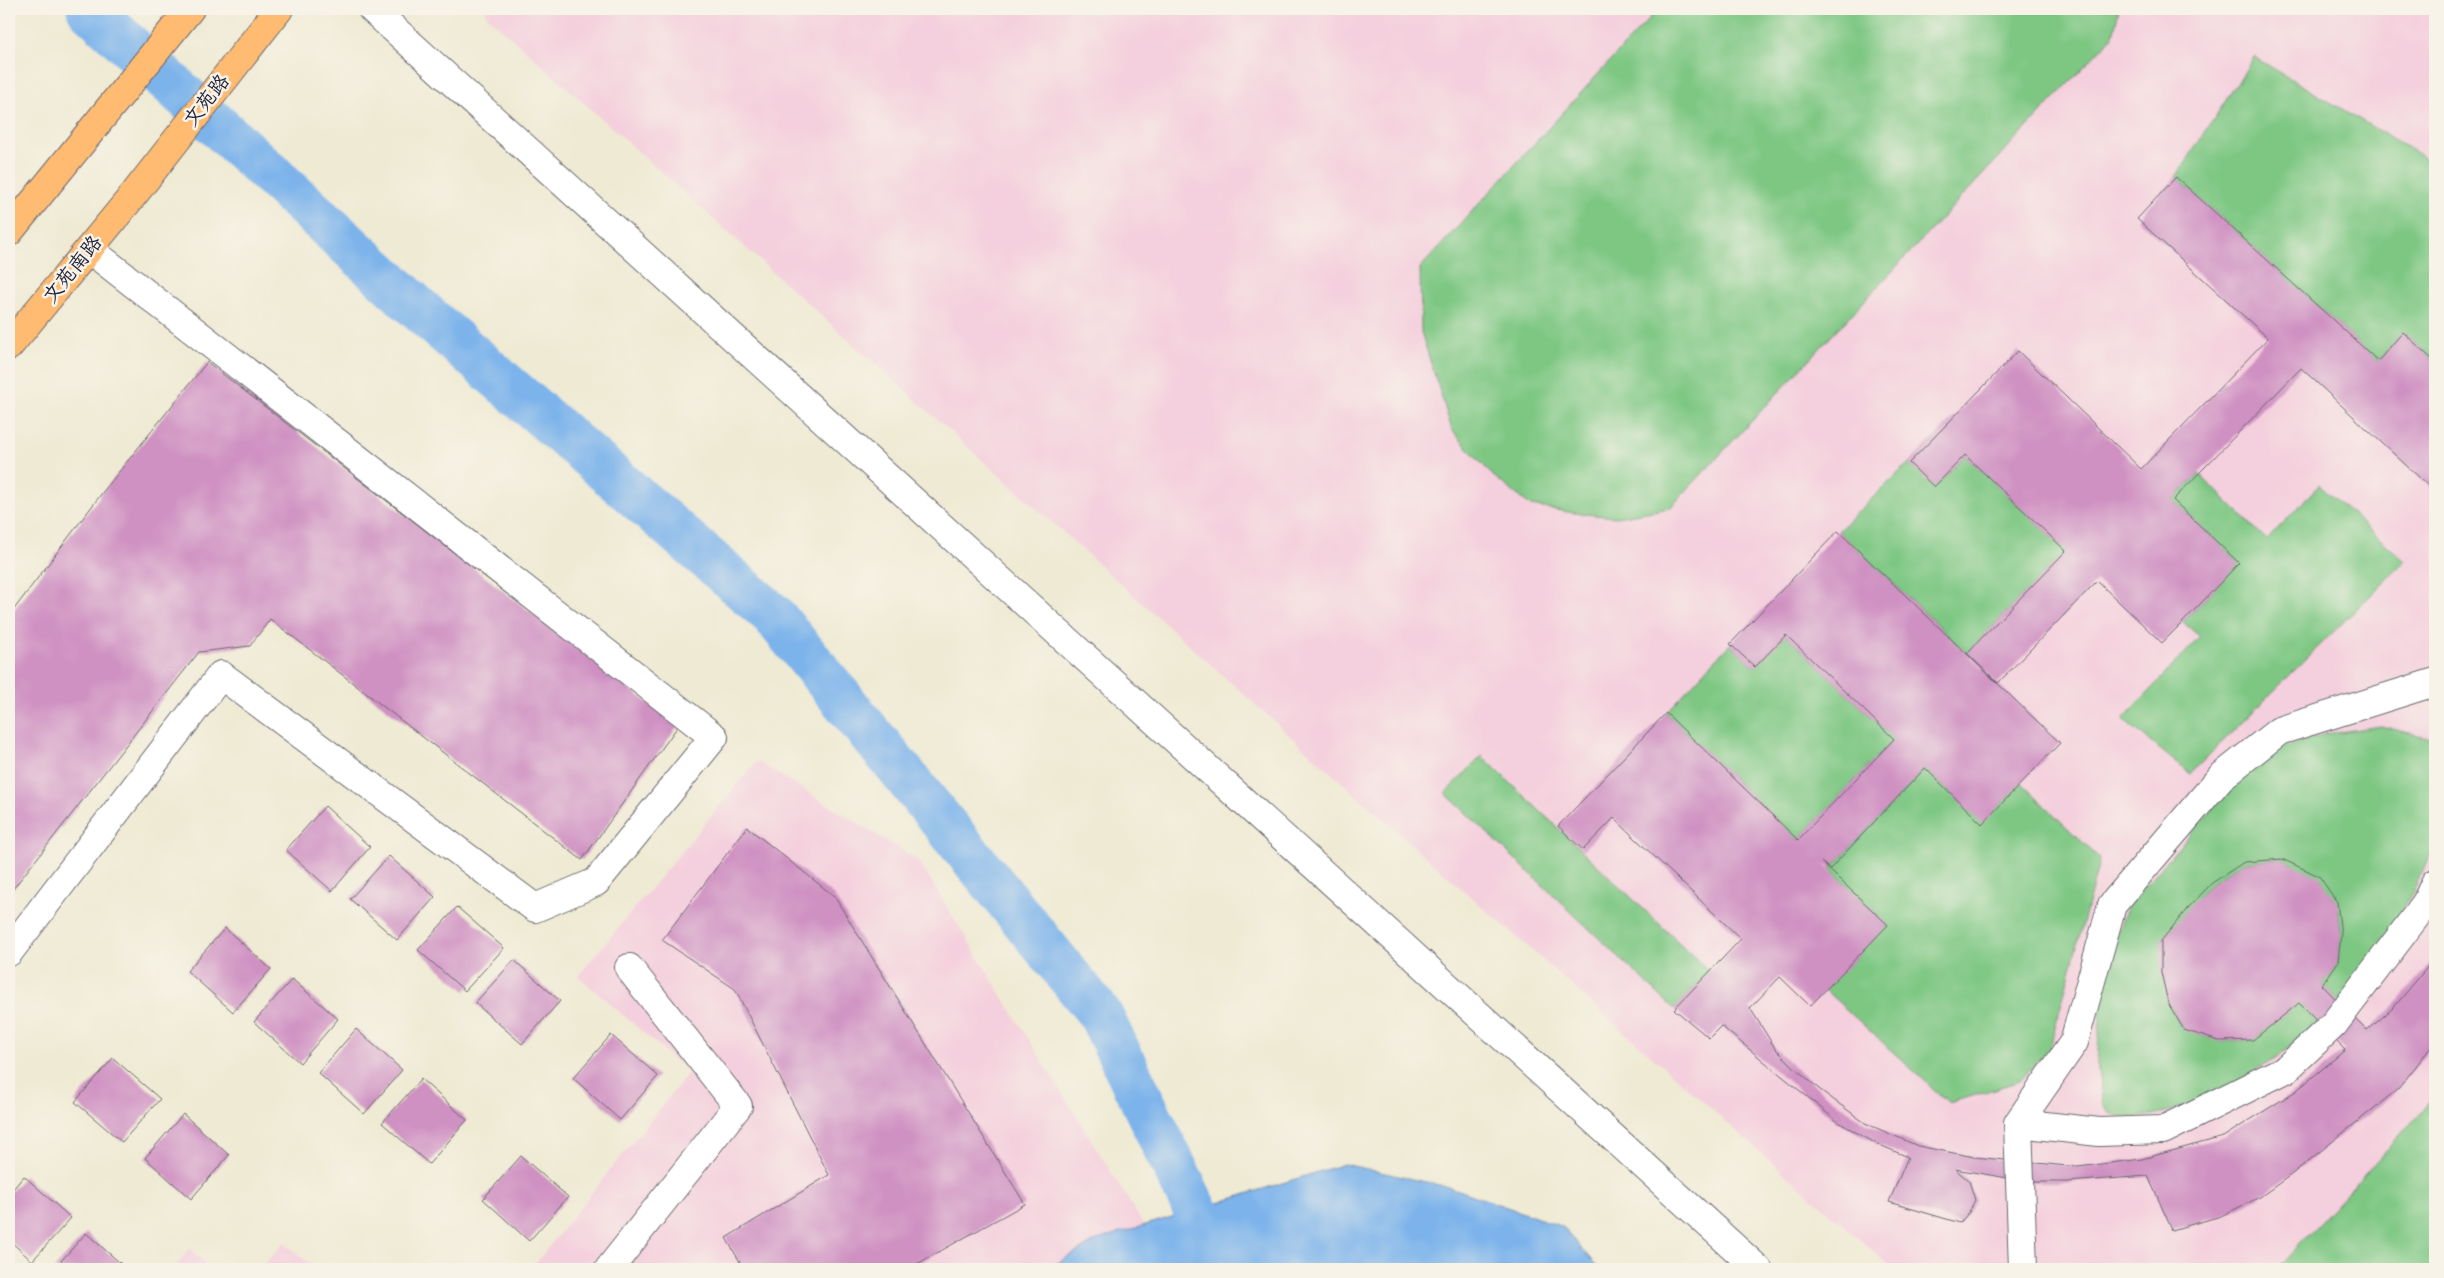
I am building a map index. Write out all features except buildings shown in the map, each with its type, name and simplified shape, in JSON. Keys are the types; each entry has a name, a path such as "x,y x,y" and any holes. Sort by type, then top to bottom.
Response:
{"main road":[{"path":"9,232 190,9"},
{"name":"文苑路","path":"135,193 259,32 279,9"},
{"name":"文苑南路","path":"9,346 135,193"}],"street":[{"path":"372,9 1758,1269"},
{"path":"9,952 221,675 535,908 596,882 714,737 89,249"},
{"path":"2023,1269 2018,1123 2074,1042 2112,905 2221,777 2279,731 2435,682"},
{"path":"2018,1123 2099,1132 2163,1130 2286,1068 2334,1024 2426,903 2435,883"},
{"path":"610,1269 738,1106 629,968"}],"shaded area":[{"path":"485,9 2435,9 2435,1269 1893,1269 1402,836 487,16"},
{"path":"757,761 918,860 1171,1269 531,1269 689,1072 578,976"},
{"path":"284,1243 316,1269 260,1269"},
{"path":"190,1248 211,1269 174,1269"}],"green space":[{"path":"1658,9 2119,9 2113,36 1670,508 1616,517 1531,506 1492,475 1452,430 1421,332 1420,268"},
{"path":"2254,57 2435,164 2435,362 2403,332 2378,361 2176,177"},
{"path":"1965,455 2066,551 1967,653 1838,531 1909,463 1935,487"},
{"path":"2199,474 2267,540 2319,485 2405,561 2190,774 2123,719 2200,637 2183,622 2239,563 2173,500"},
{"path":"1786,635 1894,739 1798,840 1666,713 1730,644 1755,667"},
{"path":"2381,726 2435,739 2435,837 2428,859 2407,902 2341,1005 2322,985 2338,962 2341,933 2338,905 2320,878 2282,859 2243,862 2211,883 2161,941 2168,1003 2183,1029 2219,1041 2253,1040 2299,1002 2322,1027 2257,1070 2208,1097 2158,1114 2125,1117 2111,1114 2103,1104 2097,1063 2101,1008 2109,954 2128,905 2228,791 2267,752 2325,734"},
{"path":"1482,756 1710,972 1674,1009 1445,793"},
{"path":"1925,769 1982,823 2021,783 2100,859 2050,1047 2020,1081 1949,1103 1825,990 1888,925 1830,869"},
{"path":"2435,1097 2435,1262 2428,1269 2277,1269"}],"water":[{"path":"1344,1164 1453,1188 1563,1227 1599,1269 1047,1269 1097,1240"}],"waterway":[{"path":"89,9 430,319 773,615 1100,1014 1212,1244"}]}
